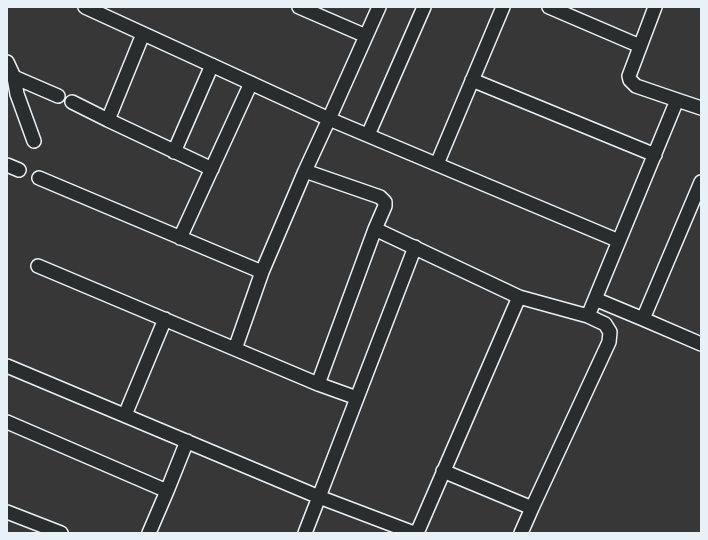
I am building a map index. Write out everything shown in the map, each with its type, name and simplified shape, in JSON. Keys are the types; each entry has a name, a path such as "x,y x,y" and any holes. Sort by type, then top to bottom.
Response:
{"street":[{"path":"300,7 366,36"},
{"path":"235,349 262,272 305,171 379,7"},
{"path":"368,135 424,7"},
{"path":"437,164 503,7"},
{"path":"549,7 640,46"},
{"path":"655,7 629,76 630,80 636,86 701,108"},
{"path":"93,9 143,34 329,118 619,241"},
{"path":"108,120 143,34"},
{"path":"7,62 14,77 17,94 34,141"},
{"path":"174,152 212,65"},
{"path":"14,77 58,96"},
{"path":"472,80 655,155"},
{"path":"180,238 251,83"},
{"path":"588,316 677,100"},
{"path":"72,102 212,169"},
{"path":"305,171 380,197 385,202 385,206 375,229 318,384"},
{"path":"39,178 262,272"},
{"path":"643,319 701,182"},
{"path":"375,229 519,297 588,316 605,324 610,332 609,342 521,533"},
{"path":"305,533 415,247"},
{"path":"38,266 318,384 357,398"},
{"path":"7,366 319,497 415,533 519,297"},
{"path":"595,299 701,344"},
{"path":"125,415 165,319"},
{"path":"7,422 167,491"},
{"path":"149,533 187,442"},
{"path":"443,472 532,508"},
{"path":"7,512 61,533"}]}
